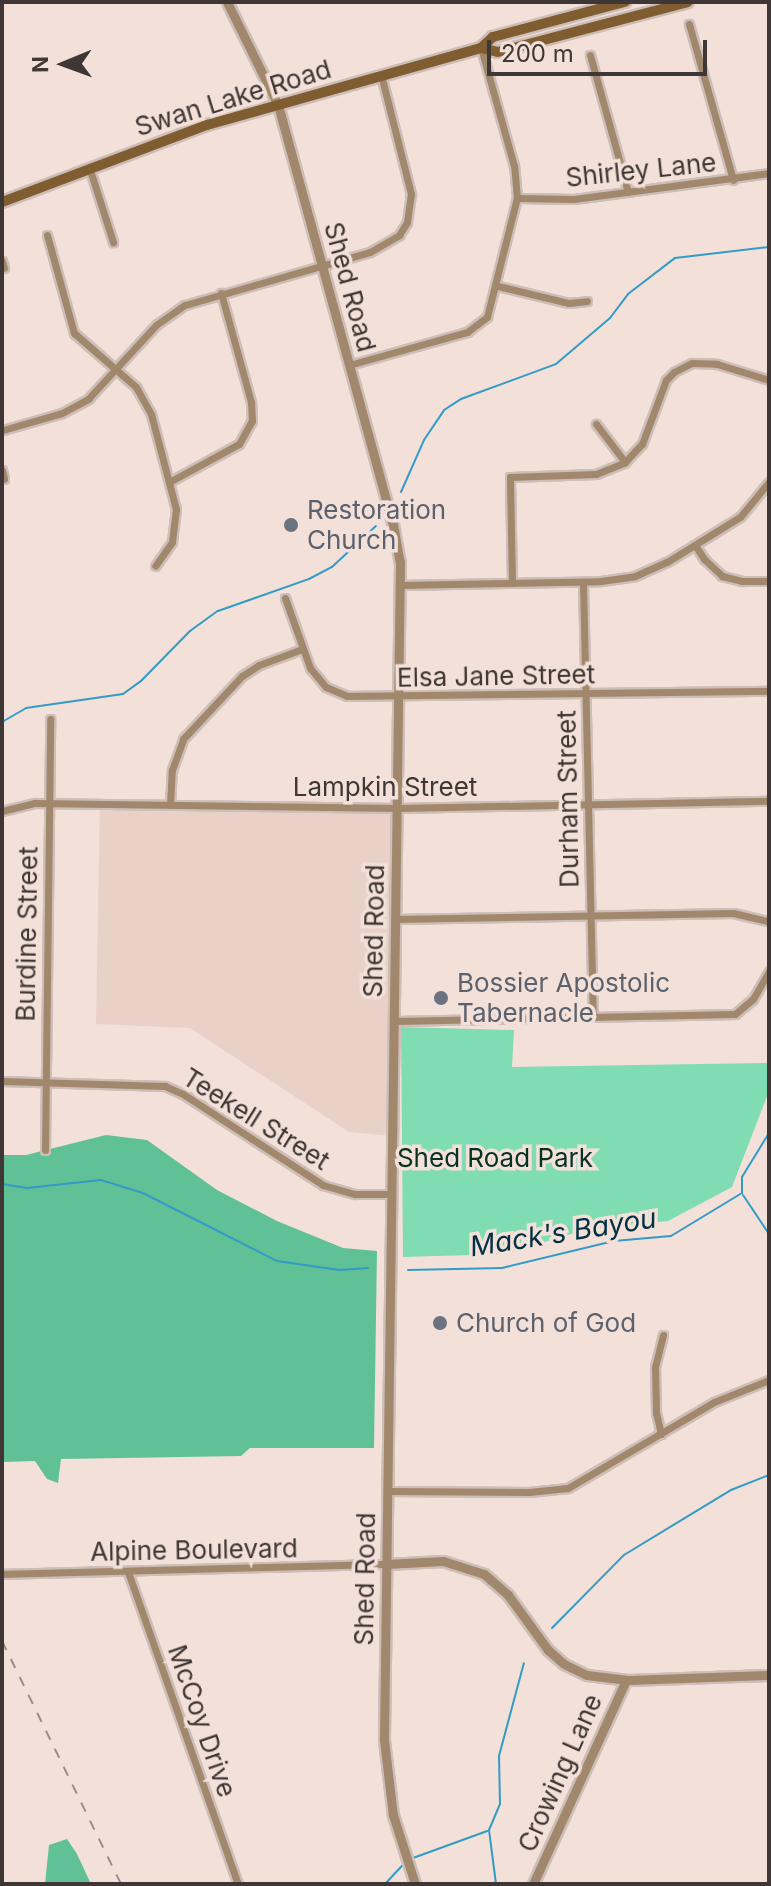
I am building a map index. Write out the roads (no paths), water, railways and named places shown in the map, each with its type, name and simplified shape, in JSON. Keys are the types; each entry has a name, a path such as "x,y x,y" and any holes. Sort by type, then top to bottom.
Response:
{"main road":[{"name":"Swan Lake Road","path":"2,202 180,133 481,48 493,37 625,2"},
{"name":"Swan Lake Road","path":"481,48 498,52 688,2"}],"street":[{"name":"Shed Road","path":"227,2 278,105 393,524 400,585 385,1765 393,1815 415,1884"},
{"path":"689,24 733,180"},
{"path":"349,365 467,332 487,317 498,286 517,198 514,166 481,48"},
{"path":"590,55 628,192"},
{"path":"3,430 75,407 99,390 171,313 221,293 379,248 399,235 407,222 411,194 381,75"},
{"path":"90,170 113,242"},
{"name":"Shirley Lane","path":"517,198 574,199 769,173"},
{"path":"47,235 74,333 136,387 147,404 171,481 176,509 175,532 167,551 155,566"},
{"path":"498,286 576,304 587,301"},
{"path":"171,481 239,444 252,421 251,402 221,293"},
{"path":"512,583 510,477 596,474 625,462 642,444 661,390 674,372 705,362 769,380"},
{"path":"596,424 625,462"},
{"path":"400,585 583,582 635,576 740,517 769,482"},
{"path":"695,545 704,559 722,576 742,581 769,581"},
{"name":"Durham Street","path":"583,582 593,1016"},
{"name":"Elsa Jane Street","path":"285,598 302,649 317,680 336,693 399,698 769,691"},
{"path":"170,805 172,770 183,739 242,676 259,665 302,649"},
{"name":"Burdine Street","path":"45,1150 50,719"},
{"name":"Lampkin Street","path":"2,811 22,804 49,803 397,808 769,801"},
{"path":"396,919 744,913 769,921"},
{"path":"395,1021 735,1014 753,999 769,971"},
{"name":"Teekell Street","path":"2,1081 165,1086 196,1102 323,1185 355,1194 392,1194"},
{"path":"661,1434 656,1413 655,1367 663,1335"},
{"path":"388,1491 529,1492 568,1488 714,1402 769,1380"},
{"path":"386,1564 443,1561 484,1574 508,1595 539,1639 564,1664 600,1679 769,1675"},
{"name":"Alpine Boulevard","path":"2,1574 386,1564"},
{"name":"McCoy Drive","path":"128,1572 238,1884"},
{"name":"Crowing Lane","path":"533,1884 626,1680"}],"waterway":[{"name":"Mack's Bayou","path":"401,492 424,440 444,410 461,399 556,364 610,318 628,294 675,258 769,247"},
{"name":"Mack's Bayou","path":"2,722 26,708 123,694 141,681 190,631 218,611 309,579 332,567 376,526"},
{"name":"Mack's Bayou","path":"408,1270 502,1268 614,1241 671,1236 742,1193 742,1177 769,1133"},
{"name":"Mack's Bayou","path":"2,1184 27,1188 101,1180 143,1193 277,1261 339,1270 368,1268"},
{"path":"743,1195 769,1234"},
{"path":"552,1628 624,1555 731,1490 769,1475"},
{"path":"496,1884 489,1830 500,1804 499,1756 524,1663"},
{"path":"413,1858 487,1831"},
{"path":"385,1884 402,1866"}],"railway":[{"path":"2,1641 121,1884"}],"place":[{"name":"Restoration Church","path":"291,525"},
{"name":"Bossier Apostolic Tabernacle","path":"441,998"},
{"name":"Church of God","path":"440,1323"}],"park label":[{"name":"Shed Road Park","path":"495,1158"}]}
